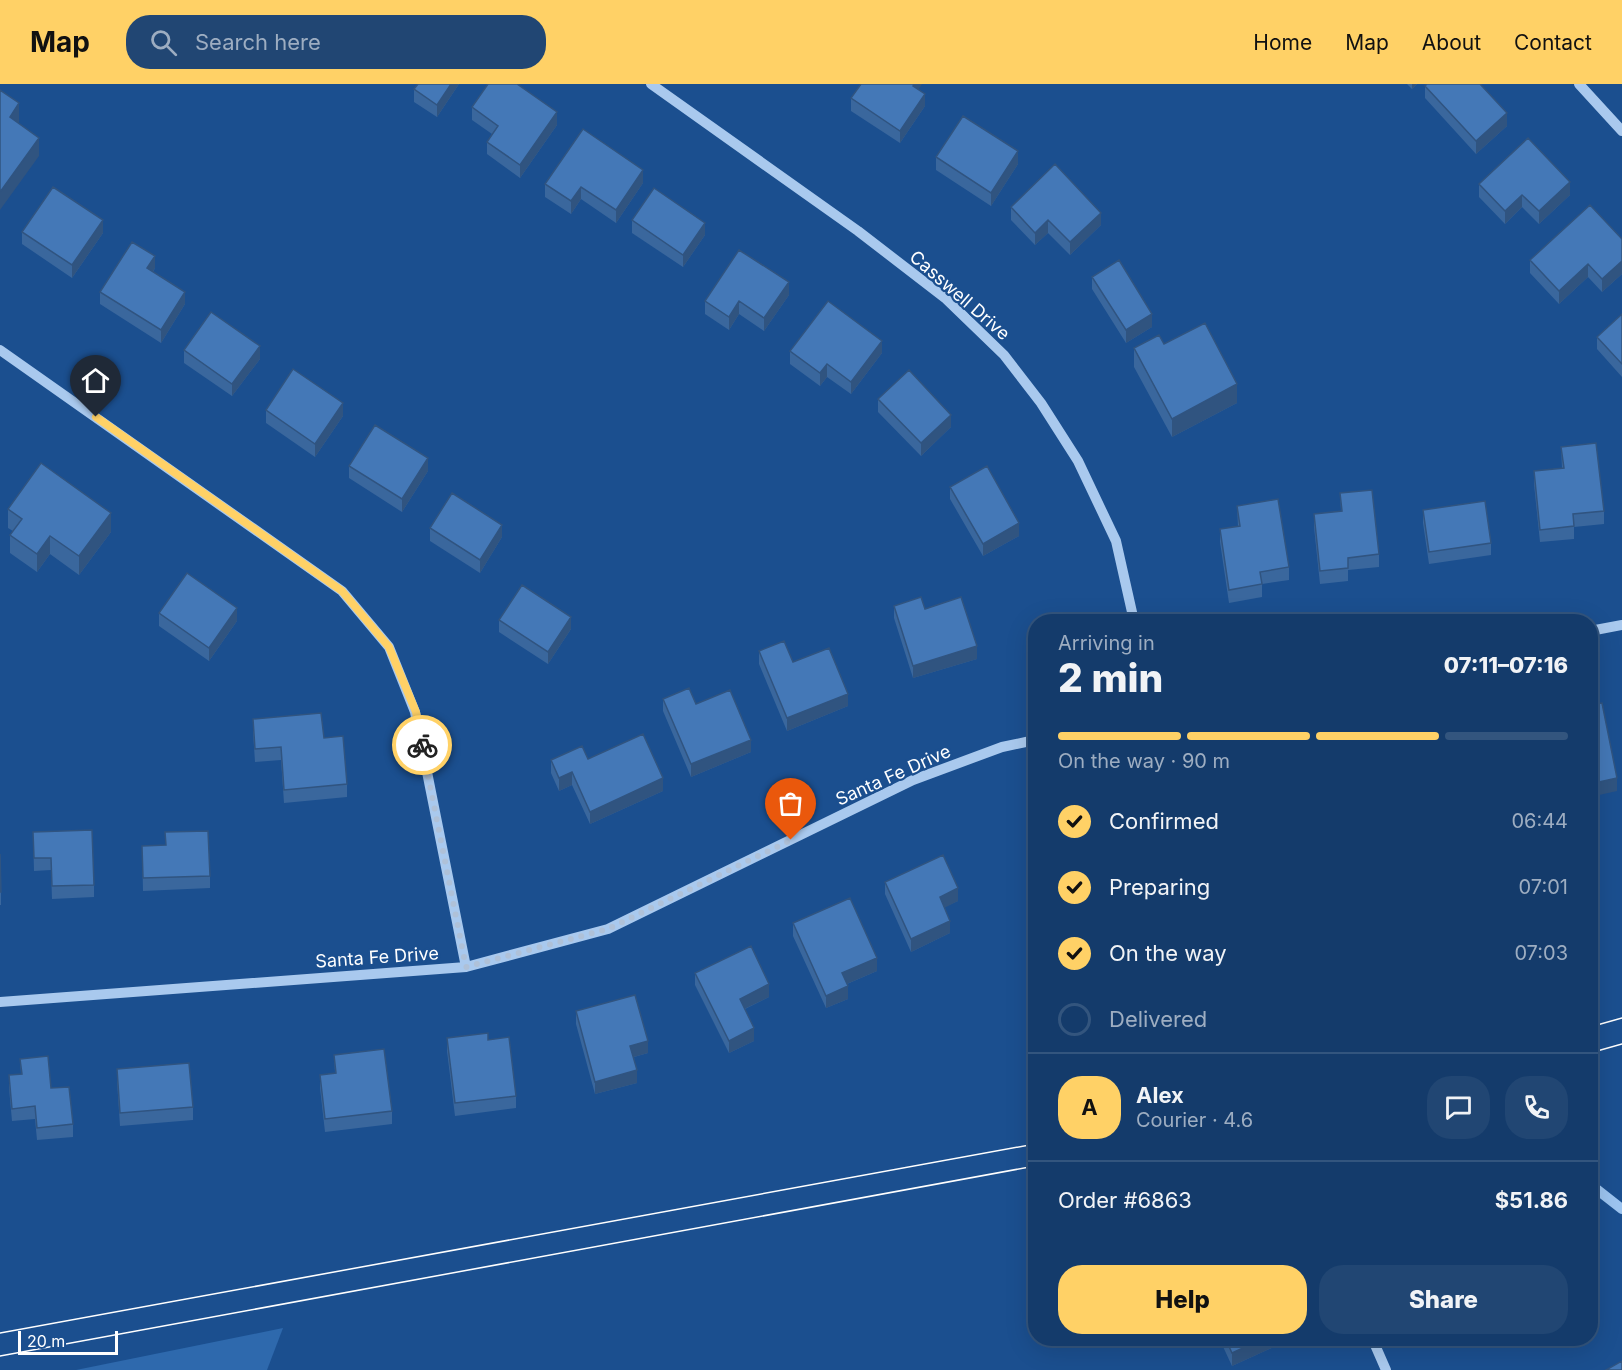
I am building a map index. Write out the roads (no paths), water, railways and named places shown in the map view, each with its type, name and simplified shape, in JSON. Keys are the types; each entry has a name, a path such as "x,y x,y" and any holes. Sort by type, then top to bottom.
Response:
{"street":[{"name":"Casswell Drive","path":"651,84 945,298 1004,355 1041,403 1078,461 1116,541 1132,614"},
{"path":"1579,84 1622,131"},
{"path":"0,350 342,591 389,647 416,712 466,967"},
{"path":"1598,630 1622,625"},
{"name":"Santa Fe Drive","path":"0,1002 466,967 608,929 913,780 1002,747 1028,741"},
{"path":"1376,1346 1386,1370"}],"waterway":[{"path":"1598,1190 1622,1209"}],"tram line":[{"path":"1598,1025 1622,1018"},
{"path":"1598,1051 1622,1044"},
{"path":"0,1333 1028,1145"},
{"path":"0,1356 1028,1167"}]}
